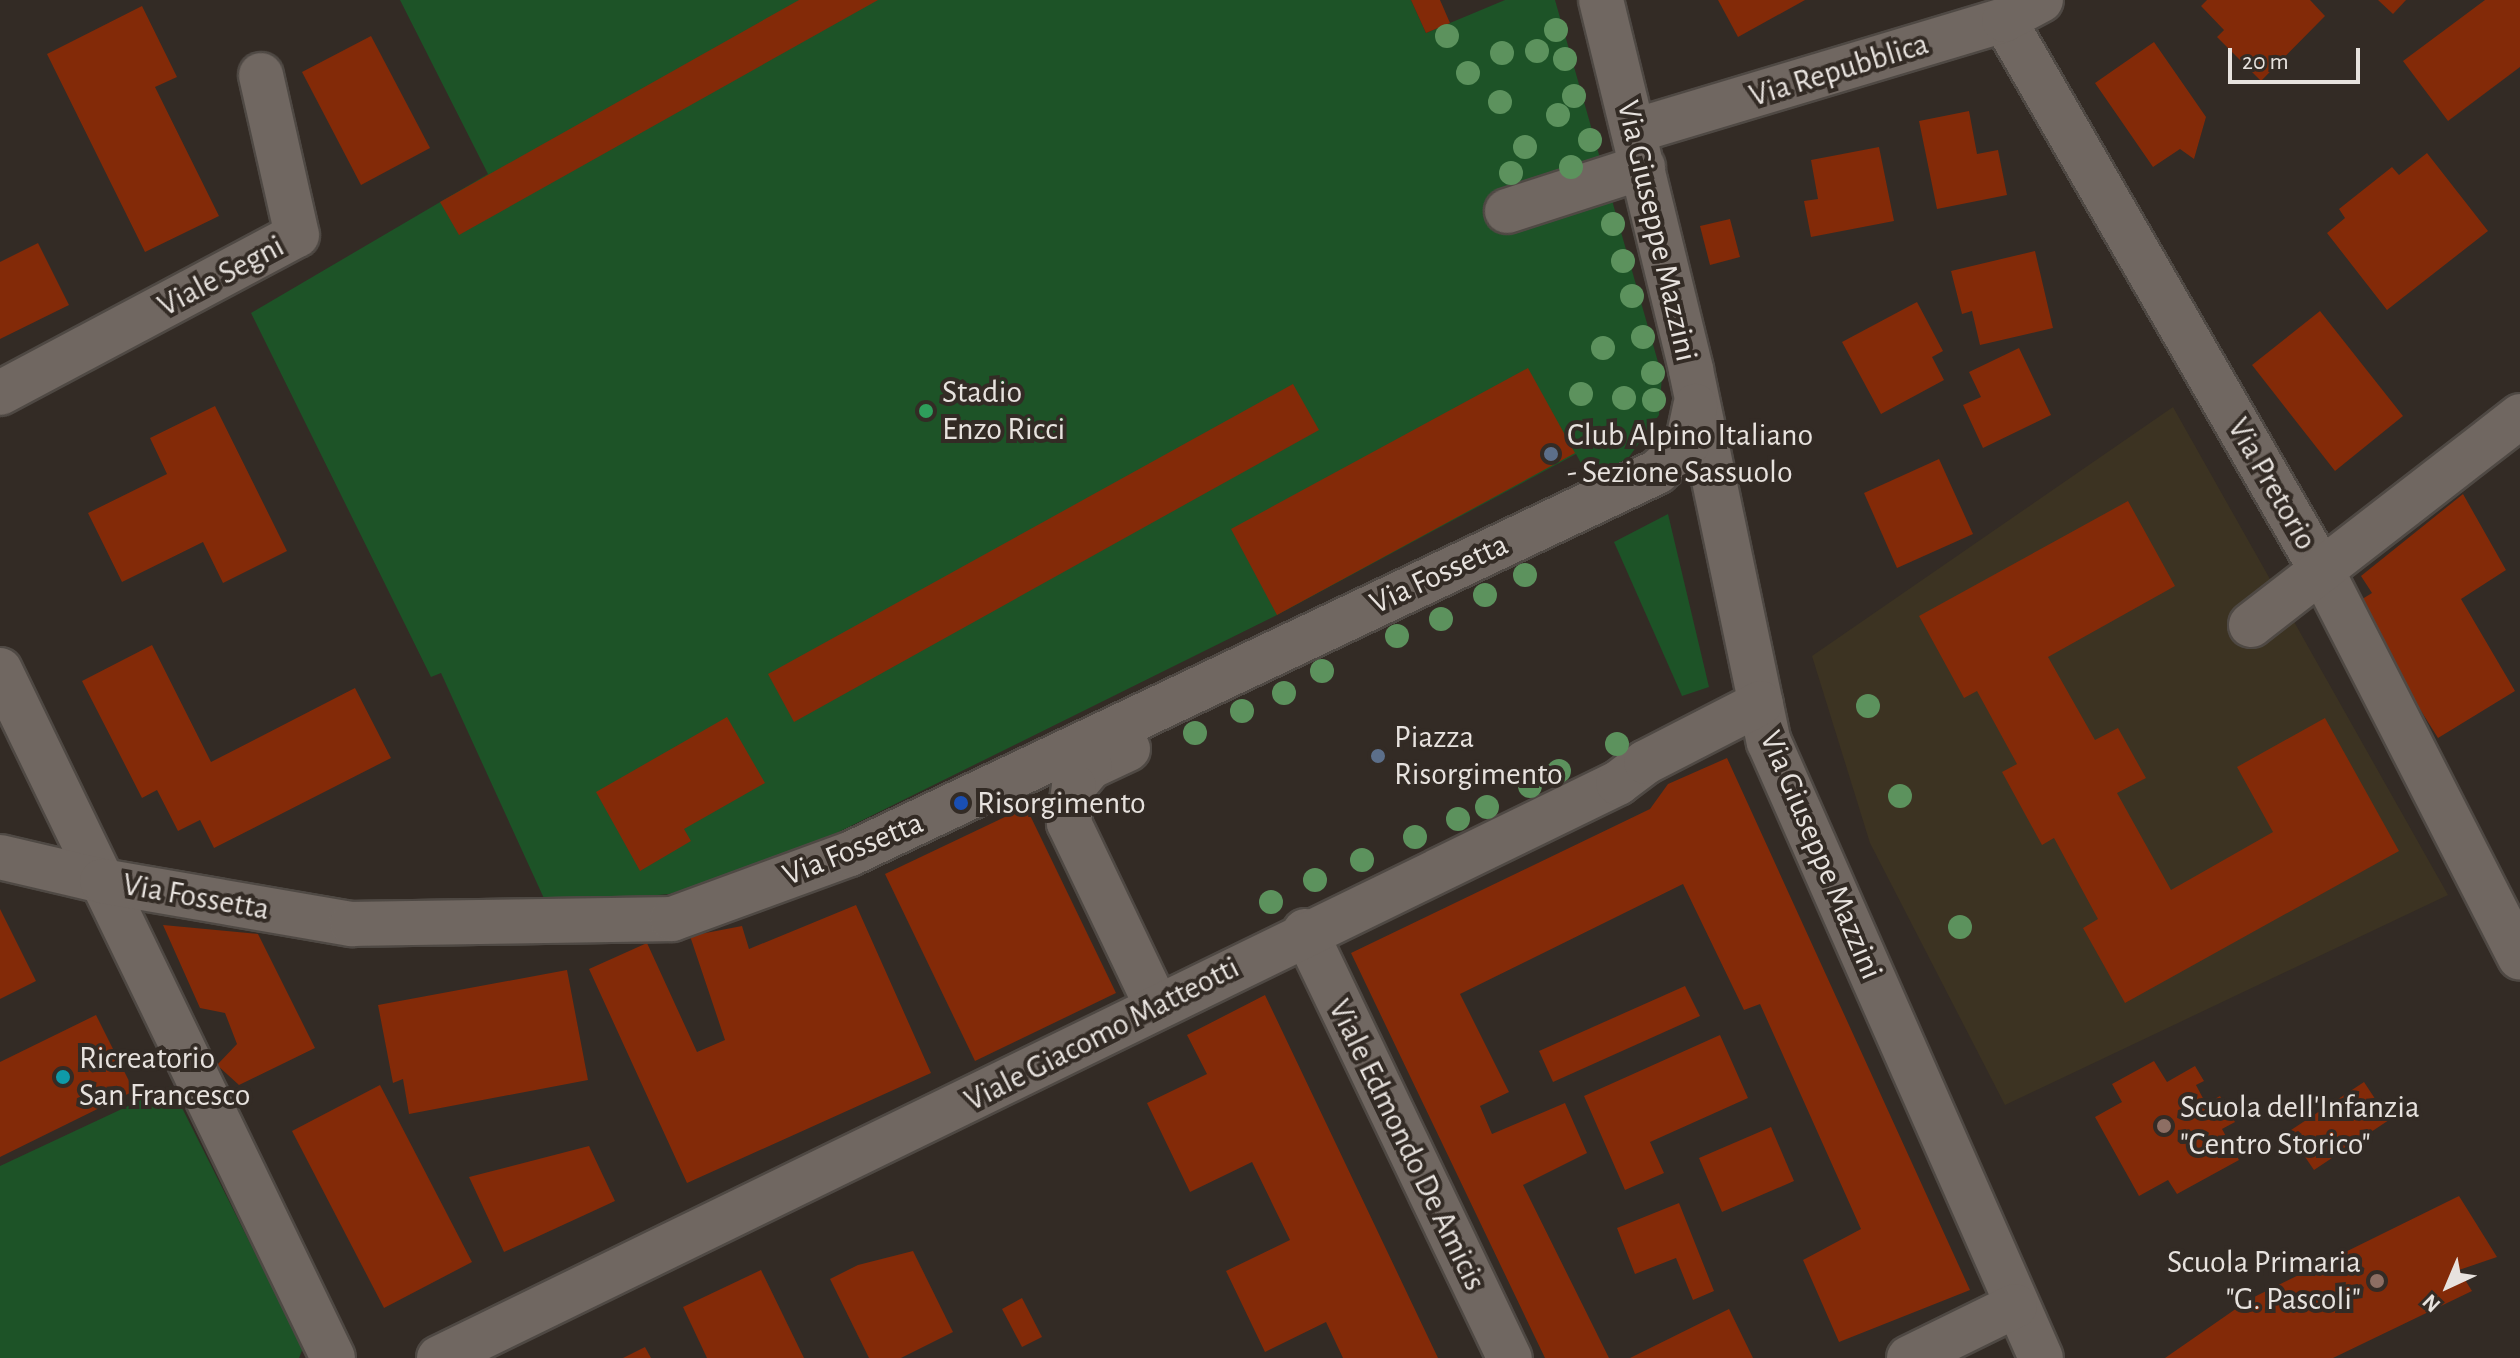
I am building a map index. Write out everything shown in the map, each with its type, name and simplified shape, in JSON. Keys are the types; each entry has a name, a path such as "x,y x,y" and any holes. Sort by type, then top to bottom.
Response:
{"street":[{"name":"Via Giuseppe Mazzini","path":"1601,0 1711,470 1769,742 2015,1306 2041,1358"},
{"name":"Via Repubblica","path":"1507,211 1638,149 2004,20 2041,0"},
{"name":"Via Pretorio","path":"2004,20 2323,573 2520,958"},
{"name":"Viale Segni","path":"0,393 297,235 261,75"},
{"name":"Via Fossetta","path":"0,857 102,881 352,924 672,919 850,854 1657,472 1687,445 1695,406"},
{"path":"2251,625 2323,573 2520,416"},
{"path":"1157,1007 1069,823 1074,786 1090,767 1711,470"},
{"path":"0,670 333,1358"},
{"name":"Viale Giacomo Matteotti","path":"439,1358 1157,1007 1305,931 1618,783 1646,762 1761,703"},
{"name":"Viale Edmondo De Amicis","path":"1305,931 1510,1358"},
{"path":"1909,1358 2015,1306"}],"shaded area":[{"path":"2173,407 2448,895 2005,1105 1870,843 1812,656"}],"green space":[{"name":"Stadio Enzo Ricci","path":"400,0 1411,0 1426,33 1505,0 1555,0 1662,376 1659,415 1629,457 1590,480 1576,454 1277,615 782,860 669,894 547,905 441,673 431,677 251,313 488,174"},
{"path":"1668,514 1709,687 1682,696 1614,542"},
{"path":"171,1086 303,1348 299,1358 0,1358 0,1166"}],"building":[{"path":"799,0 878,0 459,235 440,202"},
{"path":"1411,0 1440,0 1450,23 1426,33"},
{"path":"1718,0 1805,0 1738,37"},
{"path":"2207,0 2310,0 2325,16 2261,81 2217,37 2224,30 2201,6"},
{"path":"2378,0 2406,0 2393,14"},
{"path":"2485,0 2520,0 2520,67 2448,121 2403,61"},
{"path":"142,6 177,77 155,87 219,216 145,252 47,54"},
{"path":"371,36 430,148 361,185 302,72"},
{"path":"2154,42 2206,117 2194,159 2180,149 2153,167 2095,83"},
{"path":"1969,111 1977,154 1998,150 2007,195 1937,209 1919,121"},
{"path":"1879,147 1894,221 1811,237 1804,201 1818,199 1811,160"},
{"path":"2427,153 2488,231 2387,310 2327,233 2345,218 2339,209 2392,167 2399,175"},
{"path":"1730,219 1740,257 1710,265 1700,226"},
{"path":"38,243 69,305 0,339 0,262"},
{"path":"2035,251 2053,328 1980,345 1972,311 1962,314 1951,271"},
{"path":"1917,302 1943,351 1932,357 1944,380 1881,414 1842,342"},
{"path":"2320,311 2403,416 2335,471 2252,365"},
{"path":"2019,348 2051,415 1983,448 1963,405 1981,397 1969,372"},
{"path":"1528,368 1575,453 1277,615 1231,529"},
{"path":"1293,384 1319,430 794,722 768,674"},
{"path":"215,406 287,551 223,583 203,542 122,582 88,513 167,474 150,438"},
{"path":"1939,459 1973,534 1897,568 1864,493"},
{"path":"2463,494 2506,570 2461,599 2515,691 2438,738 2354,604 2372,593 2361,576"},
{"path":"2128,501 2175,586 2048,657 2095,740 2118,728 2146,778 2117,793 2171,890 2273,832 2237,767 2325,718 2399,851 2125,1003 2083,928 2098,919 2054,838 2042,845 2002,772 2017,764 1977,691 1964,698 1919,616"},
{"path":"152,645 211,762 355,688 391,758 214,848 200,820 178,831 157,790 142,798 82,681"},
{"path":"727,717 765,783 684,829 691,841 640,871 596,792"},
{"path":"1727,758 1970,1290 1839,1342 1803,1260 1861,1229 1760,1004 1744,1010 1683,884 1460,994 1509,1092 1480,1106 1492,1134 1565,1103 1587,1153 1523,1185 1609,1358 1545,1358 1351,953 1650,809 1668,784"},
{"path":"1026,807 1116,993 975,1061 885,874"},
{"path":"856,905 931,1073 687,1183 589,969 647,943 697,1052 725,1040 690,936 742,926 749,949"},
{"path":"0,909 36,981 0,999"},
{"path":"163,925 258,934 315,1048 239,1085 217,1065 237,1044 225,1013 200,1008"},
{"path":"567,970 588,1080 409,1114 403,1079 393,1083 378,1005"},
{"path":"1685,986 1700,1016 1553,1082 1539,1051"},
{"path":"1265,995 1438,1358 1343,1358 1326,1322 1265,1352 1226,1271 1290,1240 1252,1162 1190,1192 1147,1103 1207,1074 1187,1035"},
{"name":"Ricreatorio San Francesco","path":"96,1015 134,1091 0,1157 0,1062"},
{"path":"1720,1035 1748,1098 1650,1142 1664,1173 1625,1190 1584,1096"},
{"name":"Scuola dell'Infanzia \"Centro Storico\"","path":"2154,1061 2167,1082 2195,1066 2204,1081 2196,1085 2206,1104 2220,1096 2235,1122 2222,1129 2239,1160 2177,1194 2168,1180 2139,1196 2095,1117 2122,1102 2112,1084"},
{"path":"2364,1082 2389,1120 2314,1170 2288,1132"},
{"path":"380,1085 472,1262 384,1308 292,1131"},
{"path":"1771,1127 1794,1181 1722,1212 1699,1158"},
{"path":"589,1146 615,1201 504,1252 469,1177"},
{"name":"Scuola Primaria \"G. Pascoli\"","path":"2459,1196 2497,1257 2459,1270 2472,1291 2333,1358 2165,1358 2250,1299"},
{"path":"1679,1203 1714,1291 1693,1300 1676,1258 1635,1274 1617,1228"},
{"path":"913,1251 953,1332 901,1358 869,1358 830,1279 858,1265"},
{"path":"761,1270 804,1358 707,1358 683,1307"},
{"path":"1022,1298 1042,1337 1022,1347 1002,1309"},
{"path":"1729,1309 1753,1358 1630,1358"},
{"path":"645,1347 651,1358 623,1358"}],"place":[{"name":"Stadio Enzo Ricci","path":"926,411"},
{"name":"Club Alpino Italiano - Sezione Sassuolo","path":"1551,454"},
{"name":"Piazza Risorgimento","path":"1378,756"},
{"name":"Risorgimento","path":"961,803"},
{"name":"Ricreatorio San Francesco","path":"63,1077"},
{"name":"Scuola dell'Infanzia \"Centro Storico\"","path":"2164,1126"},
{"name":"Scuola Primaria \"G. Pascoli\"","path":"2377,1281"}]}
